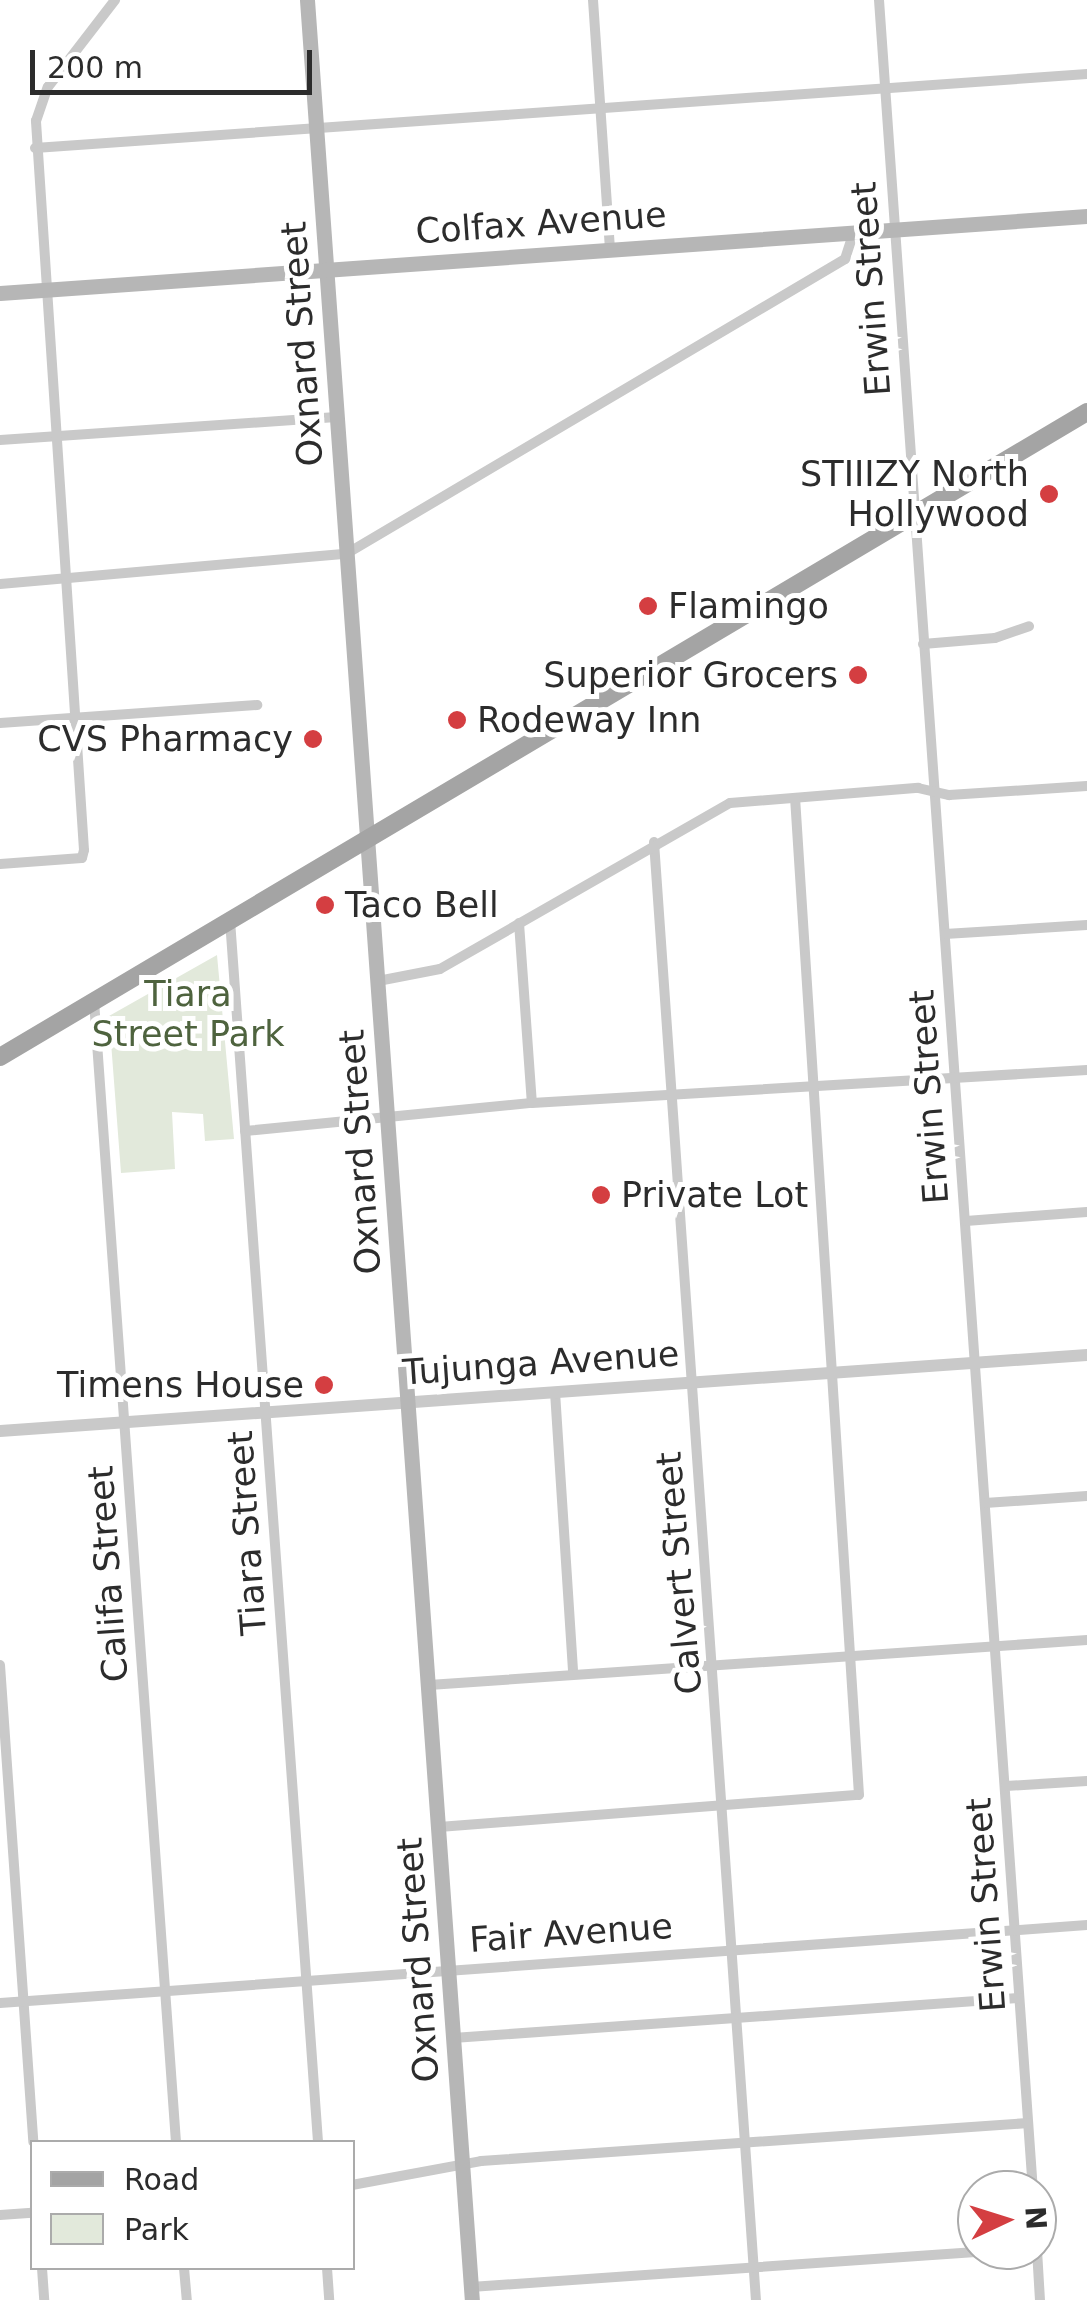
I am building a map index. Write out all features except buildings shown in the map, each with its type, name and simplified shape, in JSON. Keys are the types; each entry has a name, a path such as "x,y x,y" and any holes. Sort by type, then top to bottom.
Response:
{"main road":[{"name":"Oxnard Street","path":"307,0 471,2294"},
{"name":"Colfax Avenue","path":"0,293 1087,216"},
{"path":"0,1057 1087,412"}],"street":[{"path":"0,864 82,858 36,122 48,87 115,0"},
{"path":"593,0 610,248"},
{"name":"Erwin Street","path":"879,0 1032,2170"},
{"path":"35,148 1087,74"},
{"path":"0,584 346,554 845,259 854,231"},
{"path":"0,440 336,418"},
{"path":"923,644 994,638 1030,626"},
{"path":"0,723 257,705"},
{"path":"378,981 440,969 654,842 730,803 1087,786"},
{"path":"439,1827 859,1796 795,798"},
{"name":"Calvert Street","path":"654,842 756,2300"},
{"name":"Tiara Street","path":"230,920 318,2140"},
{"path":"519,923 532,1103"},
{"path":"945,934 1087,924"},
{"name":"Califa Street","path":"94,1002 176,2140"},
{"path":"245,1131 532,1103 1087,1070"},
{"path":"966,1221 1087,1212"},
{"name":"Tujunga Avenue","path":"0,1431 1087,1354"},
{"path":"556,1392 573,1672"},
{"path":"985,1503 1087,1496"},
{"path":"429,1685 573,1672 1087,1640"},
{"path":"0,1664 34,2140"},
{"path":"1006,1786 1087,1781"},
{"name":"Fair Avenue","path":"0,2002 1087,1925"},
{"path":"453,2038 1020,1998"},
{"path":"355,2184 462,2164 1028,2123"},
{"path":"0,2215 30,2213"},
{"path":"471,2294 754,2267 957,2253"},
{"path":"42,2270 44,2300"},
{"path":"184,2270 187,2300"},
{"path":"326,2270 329,2300"},
{"path":"1038,2270 1040,2300"}],"green space":[{"name":"Tiara Street Park","path":"217,955 234,1139 205,1141 203,1114 172,1112 175,1169 121,1173 109,1016"}],"place":[{"name":"STIIIZY North Hollywood","path":"1049,494"},
{"name":"Flamingo","path":"648,606"},
{"name":"Superior Grocers","path":"858,675"},
{"name":"Rodeway Inn","path":"457,720"},
{"name":"CVS Pharmacy","path":"313,739"},
{"name":"Taco Bell","path":"325,905"},
{"name":"Private Lot","path":"601,1195"},
{"name":"Timens House","path":"324,1385"}]}
